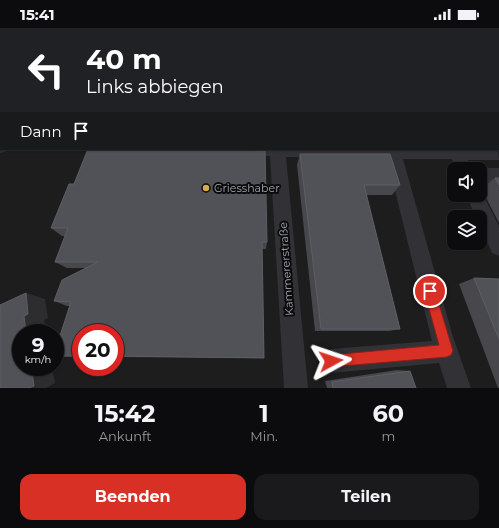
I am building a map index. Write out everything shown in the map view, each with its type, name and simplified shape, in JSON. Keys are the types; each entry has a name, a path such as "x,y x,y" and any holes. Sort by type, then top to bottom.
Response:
{"street":[{"path":"278,150 499,154"},
{"name":"Kammererstraße","path":"278,150 296,388"},
{"path":"393,152 447,351 459,388"},
{"path":"458,154 461,162"},
{"path":"487,174 499,174"},
{"path":"478,202 499,247"},
{"path":"331,361 447,351"}],"shaded area":[{"path":"0,150 499,150 499,388 0,388"}],"building":[{"path":"88,150 265,151 267,242 262,242 264,358 124,356 124,324 72,324 72,356 64,356 64,324 71,302 54,301 62,280 98,262 55,262 68,228 51,228 69,184 74,184"},
{"path":"300,154 390,154 400,185 364,185 400,329 321,329"},
{"path":"495,178 499,178 499,185"},
{"path":"474,278 499,279 499,339"},
{"path":"26,293 28,314 24,316 25,324 12,324 12,376 32,376 34,386 29,388 0,388 0,305"},
{"path":"410,371 416,388 333,388 332,382"}],"place":[{"name":"Griesshaber","path":"206,188"}],"route":[{"path":"331,361 447,351 430,291"}]}
